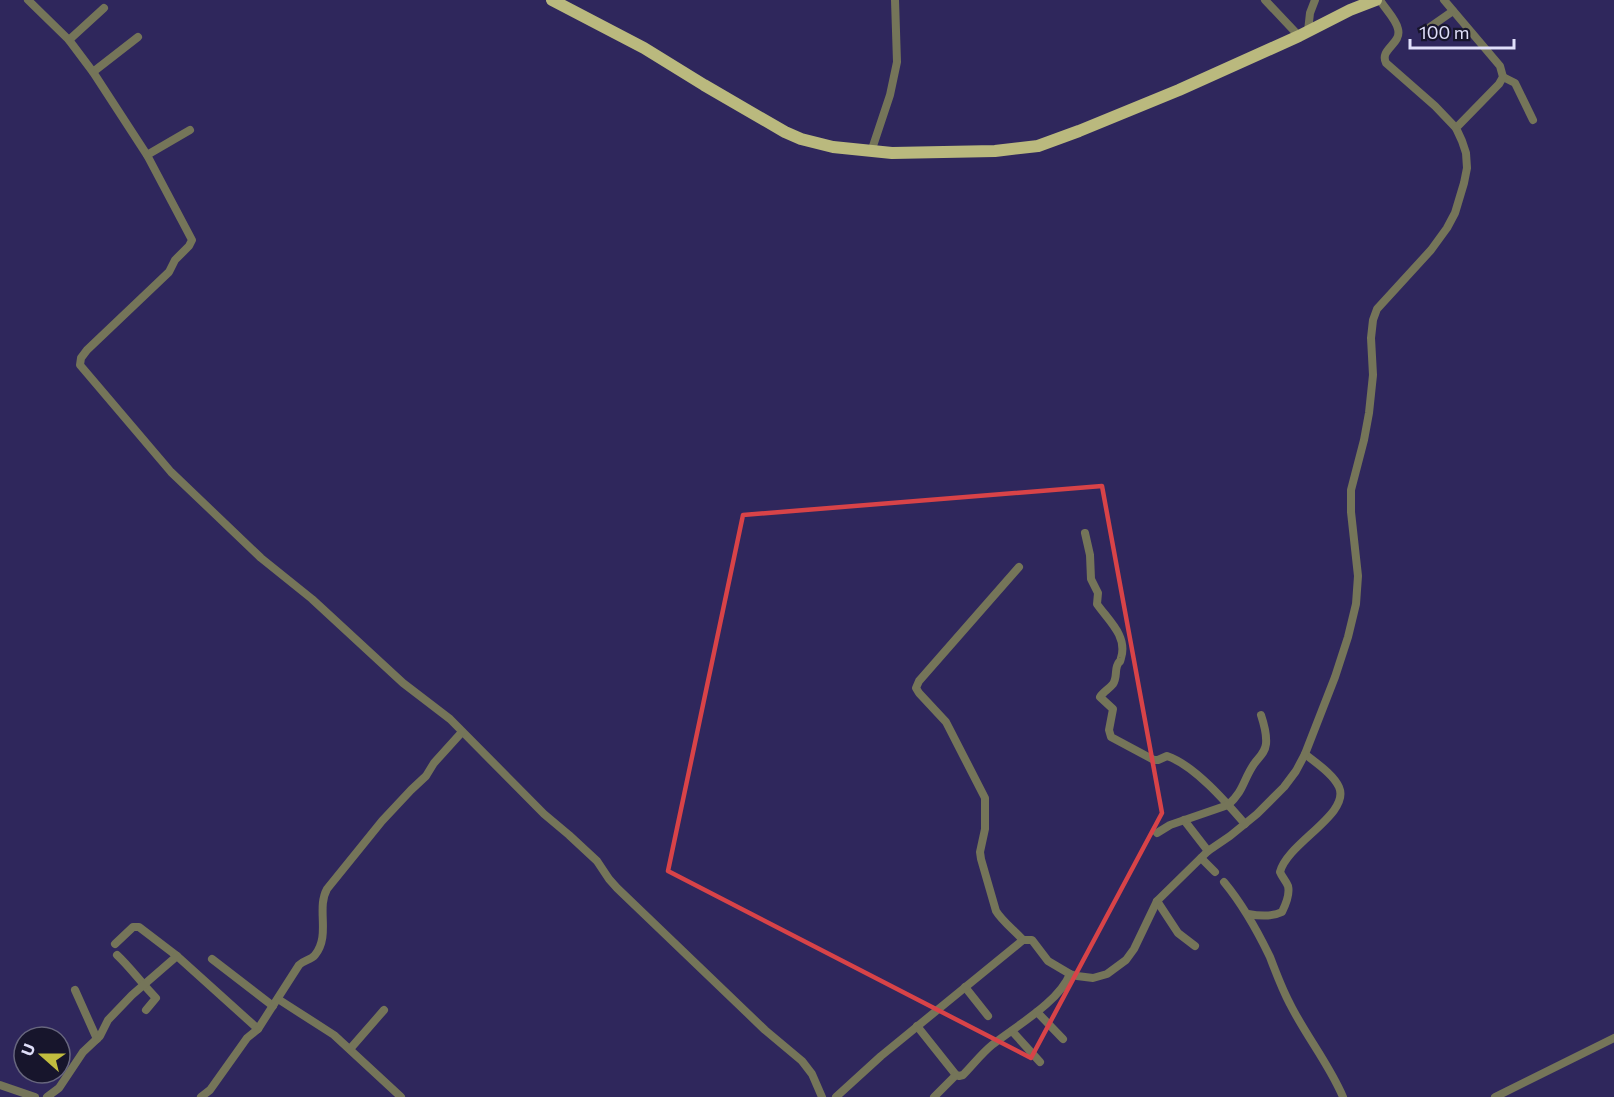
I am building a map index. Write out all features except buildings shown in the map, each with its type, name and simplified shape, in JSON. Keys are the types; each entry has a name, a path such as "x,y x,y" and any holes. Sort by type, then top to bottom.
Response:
{"main road":[{"path":"552,0 644,48 785,132 824,146 892,153 995,151 1038,146 1179,90 1304,34 1350,9 1378,0"}],"street":[{"path":"28,0 69,40 93,72 147,155 191,236 192,243 175,260 169,272 87,350 81,358 80,365 171,472 261,558 312,599 390,672 450,719 544,814 597,861 617,888 765,1030 802,1061 812,1074 822,1097"},
{"path":"871,152 890,95 897,62 895,0"},
{"path":"1265,0 1304,34 1315,0"},
{"path":"836,1097 917,1026 1023,940 1035,943 1048,961 1070,974 1093,978 1107,974 1126,960 1141,938 1157,901 1208,851 1245,824 1284,787 1305,754 1332,685 1356,604 1358,576 1351,490 1369,413 1373,375 1371,338 1374,314 1431,250 1447,228 1455,213 1467,168 1466,153 1456,128 1383,58 1397,40 1399,30 1378,0"},
{"path":"1443,0 1500,66 1503,77 1499,84 1456,128"},
{"path":"69,40 104,8"},
{"path":"1430,27 1453,10"},
{"path":"93,72 138,37"},
{"path":"1503,77 1515,83 1533,120"},
{"path":"147,155 190,130"},
{"path":"1085,533 1090,555 1090,579 1098,593 1097,604 1115,626 1122,645 1122,656 1115,681 1100,695 1113,709 1109,730 1111,736 1154,760 1167,756 1178,760 1199,776 1245,824"},
{"path":"1019,567 919,681 916,688 946,722 985,798 985,829 980,855 996,911 1023,940"},
{"path":"1157,833 1170,825 1228,805 1239,794 1266,744 1266,731 1261,715"},
{"path":"201,1097 210,1090 247,1038 258,1029 299,965 312,958 318,950 324,930 323,898 327,889 378,825 426,776 462,732"},
{"path":"1248,914 1263,916 1282,912 1288,892 1288,886 1281,875 1284,861 1293,849 1333,812 1339,801 1341,793 1338,785 1305,754"},
{"path":"1184,820 1208,851"},
{"path":"1201,858 1215,873"},
{"path":"1224,882 1248,914 1289,1003 1306,1034 1329,1067 1343,1097"},
{"path":"1157,901 1178,933 1195,946"},
{"path":"115,944 133,927 139,927 177,956 258,1029"},
{"path":"117,955 156,998 146,1010"},
{"path":"47,1097 58,1088 83,1052 97,1039 108,1020 132,995 177,956"},
{"path":"212,959 273,1006"},
{"path":"934,1097 956,1075 963,1075 985,1051 1056,995 1065,985 1070,974"},
{"path":"965,987 988,1016"},
{"path":"75,990 97,1039"},
{"path":"278,999 334,1035 401,1097"},
{"path":"350,1049 384,1010"},
{"path":"1036,1012 1063,1040"},
{"path":"917,1026 956,1075"},
{"path":"1012,1031 1040,1062"},
{"path":"1495,1097 1614,1038"},
{"path":"0,1085 35,1097"}],"highlighted area":[{"path":"1102,486 1162,813 1031,1058 668,871 743,515"}]}
